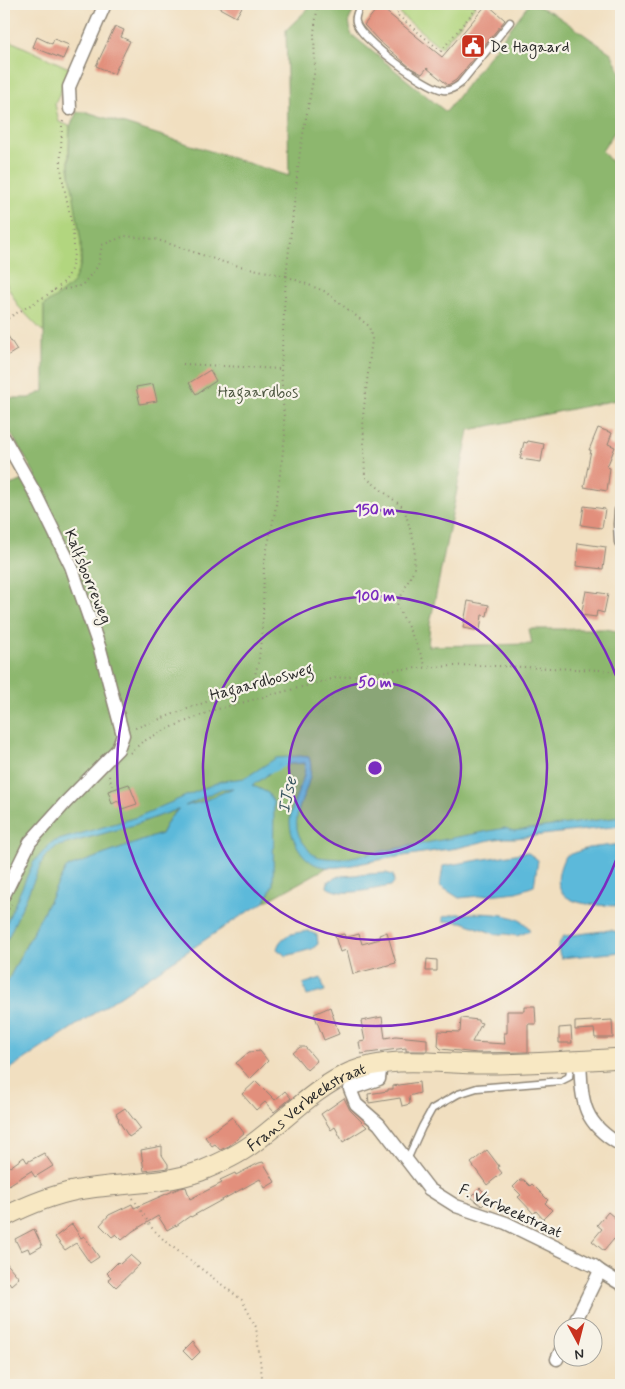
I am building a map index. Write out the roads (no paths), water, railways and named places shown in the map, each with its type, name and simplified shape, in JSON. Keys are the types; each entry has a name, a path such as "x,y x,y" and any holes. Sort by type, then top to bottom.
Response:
{"main road":[{"name":"Frans Verbeekstraat","path":"4,1217 58,1195 78,1190 180,1177 200,1171 226,1160 250,1146 316,1091 352,1072 381,1064 413,1061 479,1064 621,1058"}],"street":[{"path":"70,108 69,87 105,4"},
{"name":"Kalfsborreweg","path":"4,438 36,495 70,566 100,649 123,735 118,749 30,842 9,896"},
{"path":"621,511 621,542"},
{"path":"575,1061 588,1116 599,1131 621,1145"},
{"name":"F. Verbeekstraat","path":"381,1064 379,1079 350,1090 356,1104 379,1124 429,1189 456,1206 506,1223 594,1266 621,1284"},
{"path":"578,1316 600,1271"}],"lane":[{"path":"361,4 355,17 361,32 423,82 441,90 450,90 460,84 510,22"},
{"path":"407,1160 432,1110 441,1104 458,1094 477,1088 561,1081 569,1077 575,1061"}],"water":[{"path":"309,757 311,768 298,813 297,824 299,835 309,850 320,857 341,859 505,828 514,831 621,817 621,826 496,839 450,849 347,866 320,866 314,864 303,855 292,835 290,822 292,807 305,771 305,763 279,765 252,785 268,793 274,803 273,884 265,902 4,1073 4,988 66,868 161,834 169,819 179,809 134,825 56,847 44,858 4,947 4,928 33,863 52,842 137,817 221,781 245,778 276,758","holes":["233,788 201,802 185,806 221,789"]},
{"path":"621,844 621,906 582,903 563,894 559,885 559,872 565,856 588,848"},
{"path":"527,852 538,860 534,886 517,892 459,898 440,886 443,866"},
{"path":"386,873 393,875 394,882 391,886 347,892 339,892 327,887 328,881 339,876"},
{"path":"485,913 508,916 526,924 530,931 517,936 495,934 462,922 443,921 443,917 455,914"},
{"path":"610,930 621,933 621,952 561,958 559,947 560,941 564,936"},
{"path":"308,931 317,935 318,944 312,949 286,956 277,949 285,937"},
{"path":"321,978 325,991 307,996 303,984"}],"waterway":[{"name":"IJse","path":"271,771 287,763"}],"place":[{"name":"De Hagaard","path":"473,46"}],"park label":[{"name":"Hagaardbos","path":"258,391"}]}
